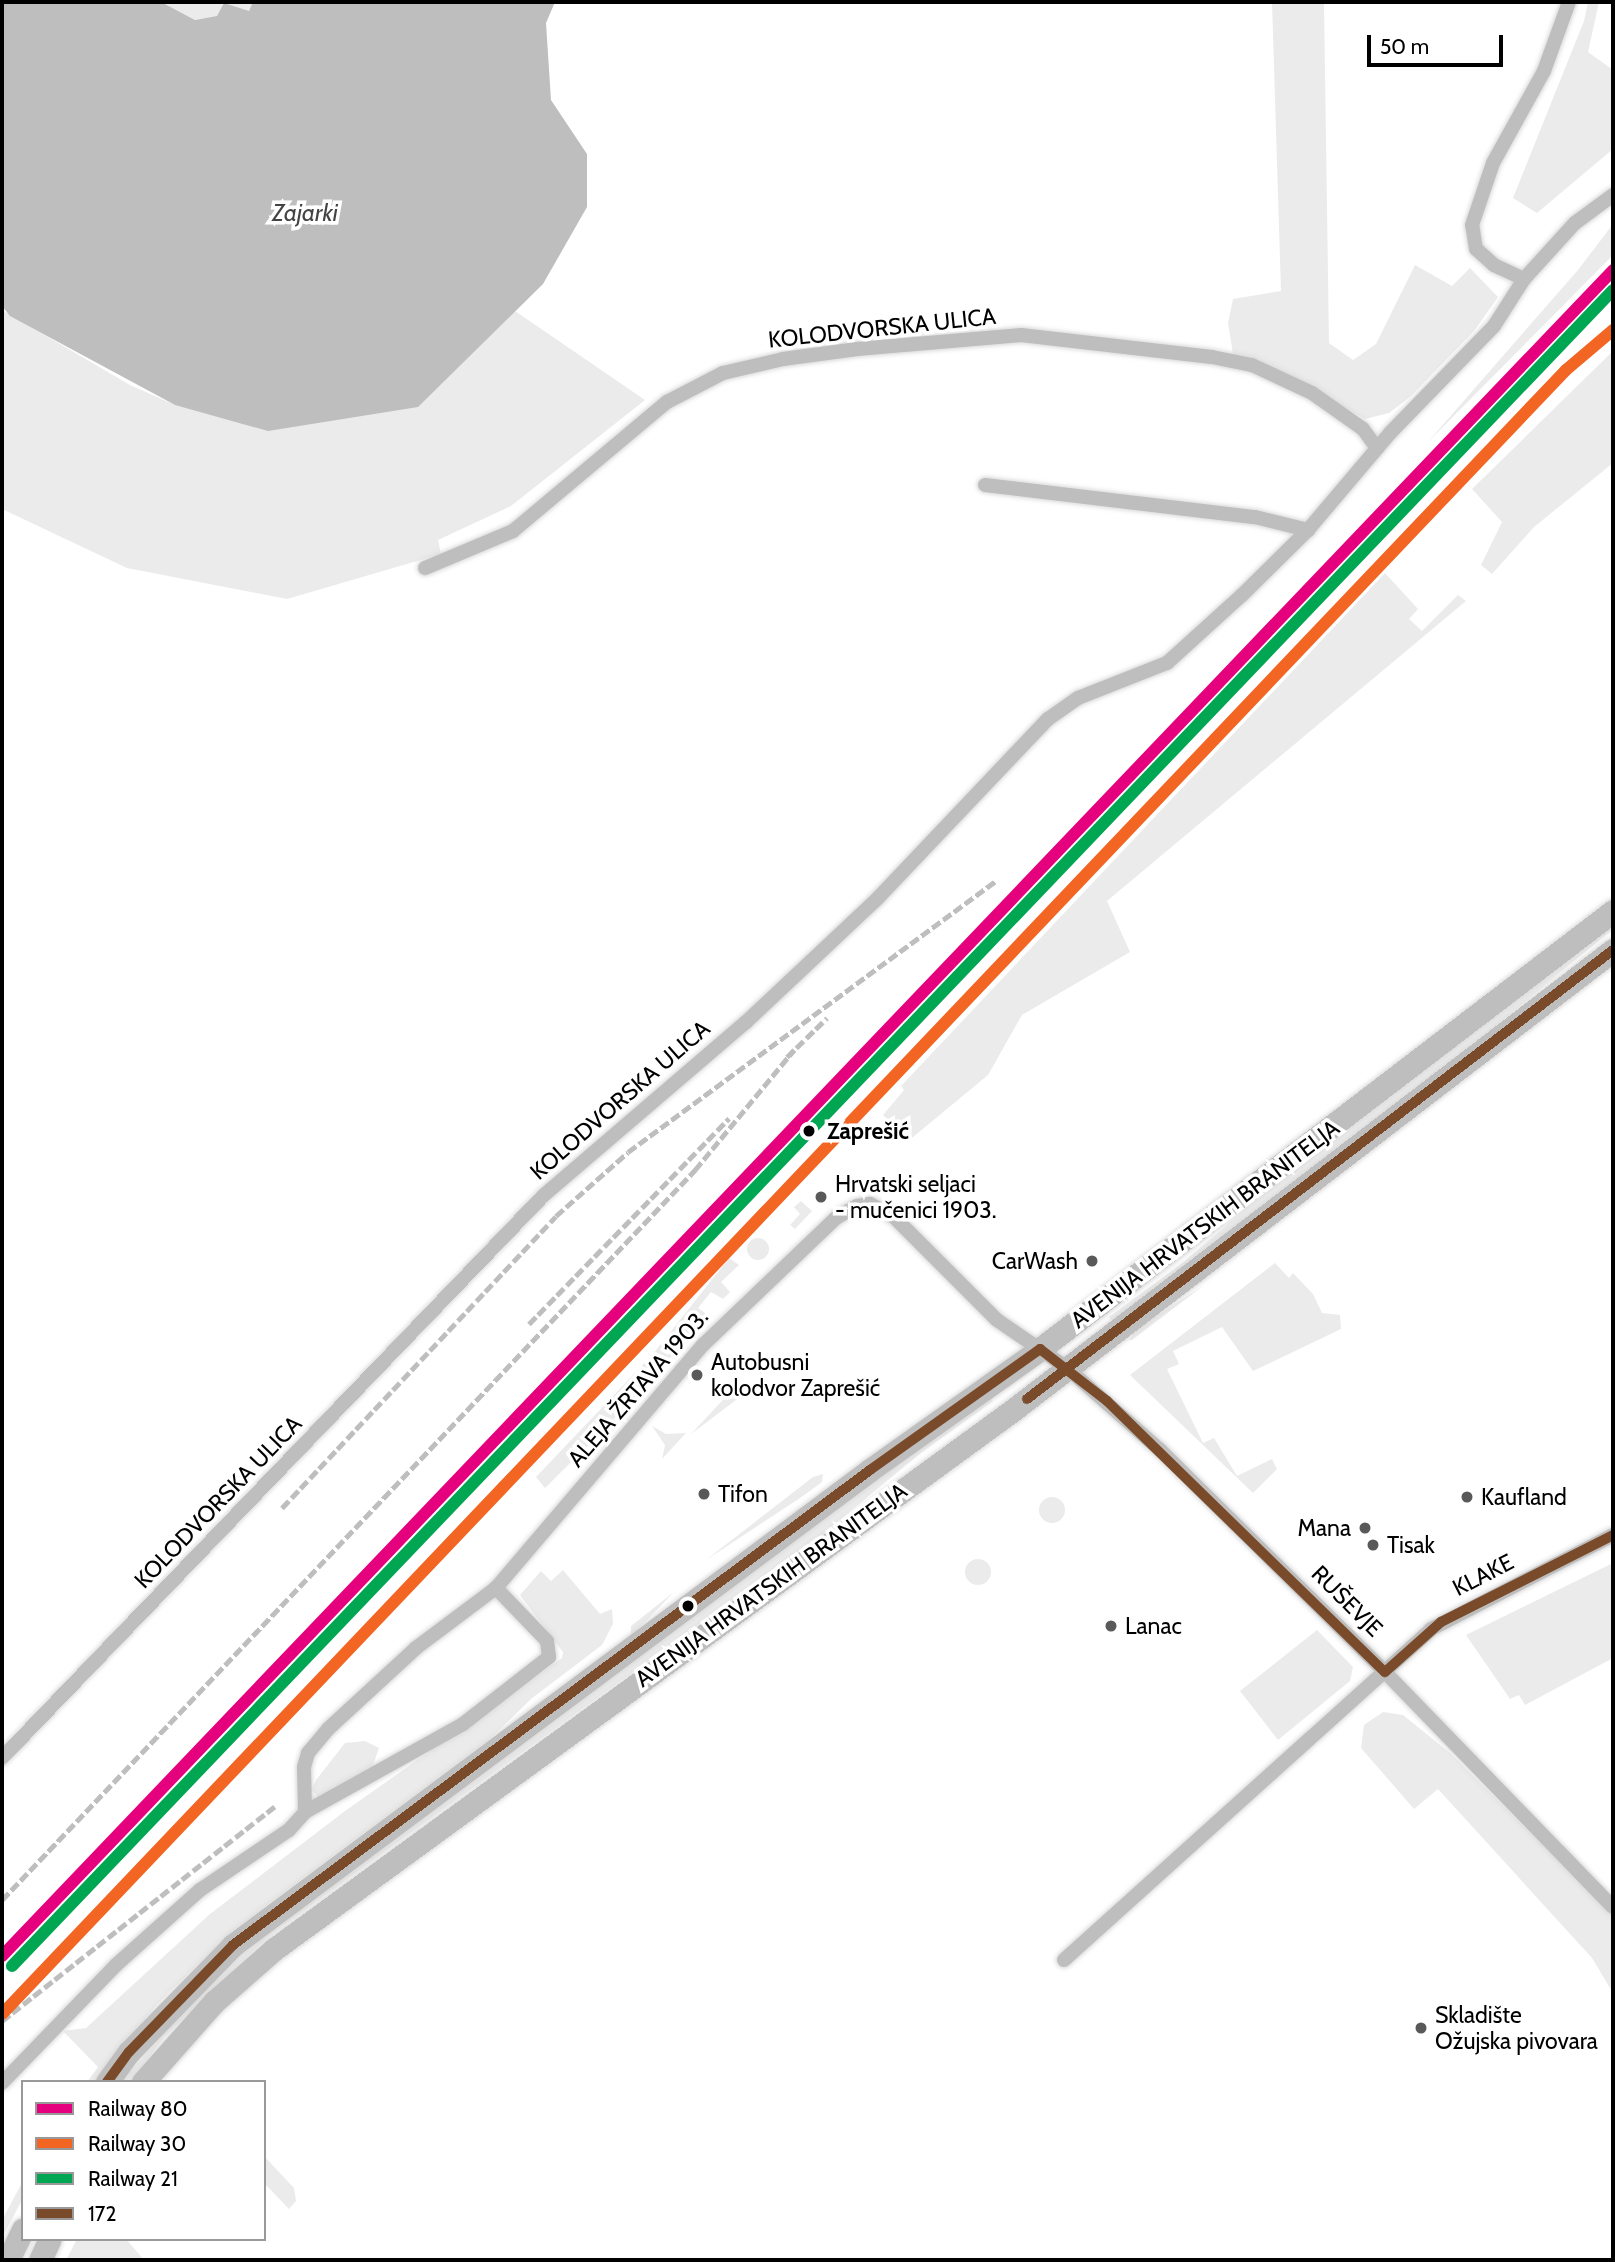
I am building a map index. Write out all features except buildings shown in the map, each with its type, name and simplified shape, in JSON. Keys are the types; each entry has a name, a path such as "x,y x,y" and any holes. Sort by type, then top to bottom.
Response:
{"main road":[{"name":"AVENIJA HRVATSKIH BRANITELJA","path":"108,2080 129,2052 233,1945 859,1478 1040,1349 1613,911"},
{"name":"AVENIJA HRVATSKIH BRANITELJA","path":"145,2080 215,2001 273,1950 1067,1367 1613,950"},
{"path":"8,2260 21,2233"},
{"path":"40,2260 49,2241"}],"street":[{"path":"1524,279 1494,265 1476,249 1472,225 1493,163 1544,71 1569,2"},
{"name":"KOLODVORSKA ULICA","path":"2,1758 543,1196 746,1022 877,899 1048,719 1078,698 1167,663 1308,530 1377,448 1494,326 1524,279 1575,223 1613,195"},
{"name":"KOLODVORSKA ULICA","path":"425,568 513,531 678,396 723,373 783,359 857,349 1021,335 1212,357 1264,369 1311,393 1363,429 1377,448"},
{"path":"985,485 1255,517 1308,530"},
{"name":"ALEJA ŽRTAVA 1903.","path":"305,1812 304,1767 308,1753 356,1701 496,1588 703,1345 836,1218 857,1206 880,1206 997,1320 1067,1367"},
{"name":"RUŠEVJE","path":"1067,1367 1228,1516 1385,1672 1613,1907"},
{"name":"KLAKE","path":"1064,1960 1441,1622 1613,1535"},
{"path":"2,2083 116,1965 200,1890 289,1830 305,1812 463,1724 549,1657 547,1642 496,1588"}],"shaded area":[{"path":"161,2 253,4 249,11 195,20"},
{"path":"1272,2 1324,2 1329,343 1353,360 1376,344 1415,265 1452,286 1470,268 1498,297 1474,331 1410,397 1389,413 1365,419 1276,369 1233,354 1228,323 1233,299 1281,291"},
{"path":"1588,2 1599,2 1588,52 1613,70 1613,149 1537,213 1513,198 1584,21"},
{"path":"1613,224 1613,255 1427,443 1578,270"},
{"path":"2,310 130,385 175,405 417,407 515,311 645,400 511,506 438,540 441,554 287,599 127,568 2,509"},
{"path":"1613,351 1613,463 1534,527 1492,574 1481,565 1502,522 1472,489"},
{"path":"1385,573 1418,609 1409,619 1422,631 1458,595 1466,601 1107,901 1130,952 1022,1015 988,1075 907,1142 883,1115 904,1090 901,1086"},
{"path":"1608,924 1612,930 1495,1026 1113,1323 1109,1317 1181,1264 1290,1171"},
{"path":"801,1201 812,1211 795,1229 790,1225 800,1214 794,1207"},
{"path":"758,1238 766,1241 769,1249 766,1257 758,1260 750,1257 747,1249 750,1241"},
{"path":"729,1258 739,1265 721,1282 730,1292 723,1299 711,1292 698,1308 708,1315 624,1410 545,1488 536,1477 653,1354"},
{"path":"1275,1263 1289,1278 1293,1273 1313,1294 1322,1313 1340,1315 1341,1329 1253,1371 1222,1327 1173,1351 1179,1364 1167,1369 1203,1443 1214,1438 1237,1476 1272,1459 1277,1469 1253,1493 1130,1375"},
{"path":"1204,1285 1132,1340 1129,1340 1136,1329"},
{"path":"736,1385 744,1394 691,1434 721,1402"},
{"path":"990,1397 993,1401 922,1452 824,1533 270,1935 164,2037 132,2080 122,2080 240,1952"},
{"path":"652,1426 666,1434 686,1433 662,1459 665,1445"},
{"path":"823,1474 822,1482 803,1496 706,1560 813,1477"},
{"path":"1052,1497 1061,1501 1065,1510 1061,1519 1052,1523 1043,1519 1039,1510 1043,1501"},
{"path":"978,1559 987,1563 991,1572 987,1581 978,1585 969,1581 965,1572 969,1563"},
{"path":"1613,1563 1613,1658 1525,1705 1519,1695 1510,1699 1466,1635"},
{"path":"563,1570 600,1614 612,1609 613,1624 602,1645 531,1699 491,1738 232,1931 158,2003 96,2080 88,2080 98,2067 63,2031 86,2028 210,1914 345,1811 562,1658 563,1652 520,1595 541,1571 551,1581"},
{"path":"674,1592 652,1615 631,1636 631,1626"},
{"path":"1317,1630 1353,1667 1350,1681 1278,1740 1240,1691"},
{"path":"1383,1712 1403,1715 1450,1753 1613,1915 1613,1993 1592,1958 1438,1789 1414,1809 1361,1748 1364,1725"},
{"path":"365,1741 379,1748 372,1768 318,1797 312,1790 316,1780 345,1743"},
{"path":"266,2158 294,2188 296,2201 289,2209 266,2185"},
{"path":"21,2185 21,2202 2,2238 2,2220"},
{"path":"76,2241 128,2241 144,2260 66,2260"}],"water":[{"name":"Zajarki","path":"2,2 161,2 195,20 217,16 224,3 249,11 253,2 555,2 546,23 551,100 587,154 587,207 543,284 418,407 268,431 175,405 10,316 2,306"}],"railway":[{"path":"282,1508 556,1216 628,1152 995,881"},
{"path":"787,1057 827,1018"},
{"path":"2,1900 695,1170 794,1050"},
{"path":"529,1324 729,1118"},
{"path":"2,2021 275,1806"}],"rail line":[{"name":"80","path":"2,1956 1613,270"},
{"name":"21","path":"12,1966 1613,290"},
{"name":"30","path":"2,2014 1566,370 1613,330"}],"transit line":[{"name":"172","path":"1027,1399 1613,950"},
{"name":"172","path":"108,2080 129,2052 233,1945 870,1470 1040,1349 1107,1401 1385,1672 1441,1622 1613,1535"}],"place":[{"name":"Zaprešić","path":"809,1131"},
{"name":"Hrvatski seljaci - mučenici 1903.","path":"821,1197"},
{"name":"CarWash","path":"1092,1261"},
{"name":"Autobusni kolodvor Zaprešić","path":"697,1375"},
{"name":"Tifon","path":"704,1494"},
{"name":"Kaufland","path":"1467,1497"},
{"name":"Mana","path":"1365,1528"},
{"name":"Tisak","path":"1373,1545"},
{"name":"Lanac","path":"1111,1626"},
{"name":"Skladište Ožujska pivovara","path":"1421,2028"}]}
